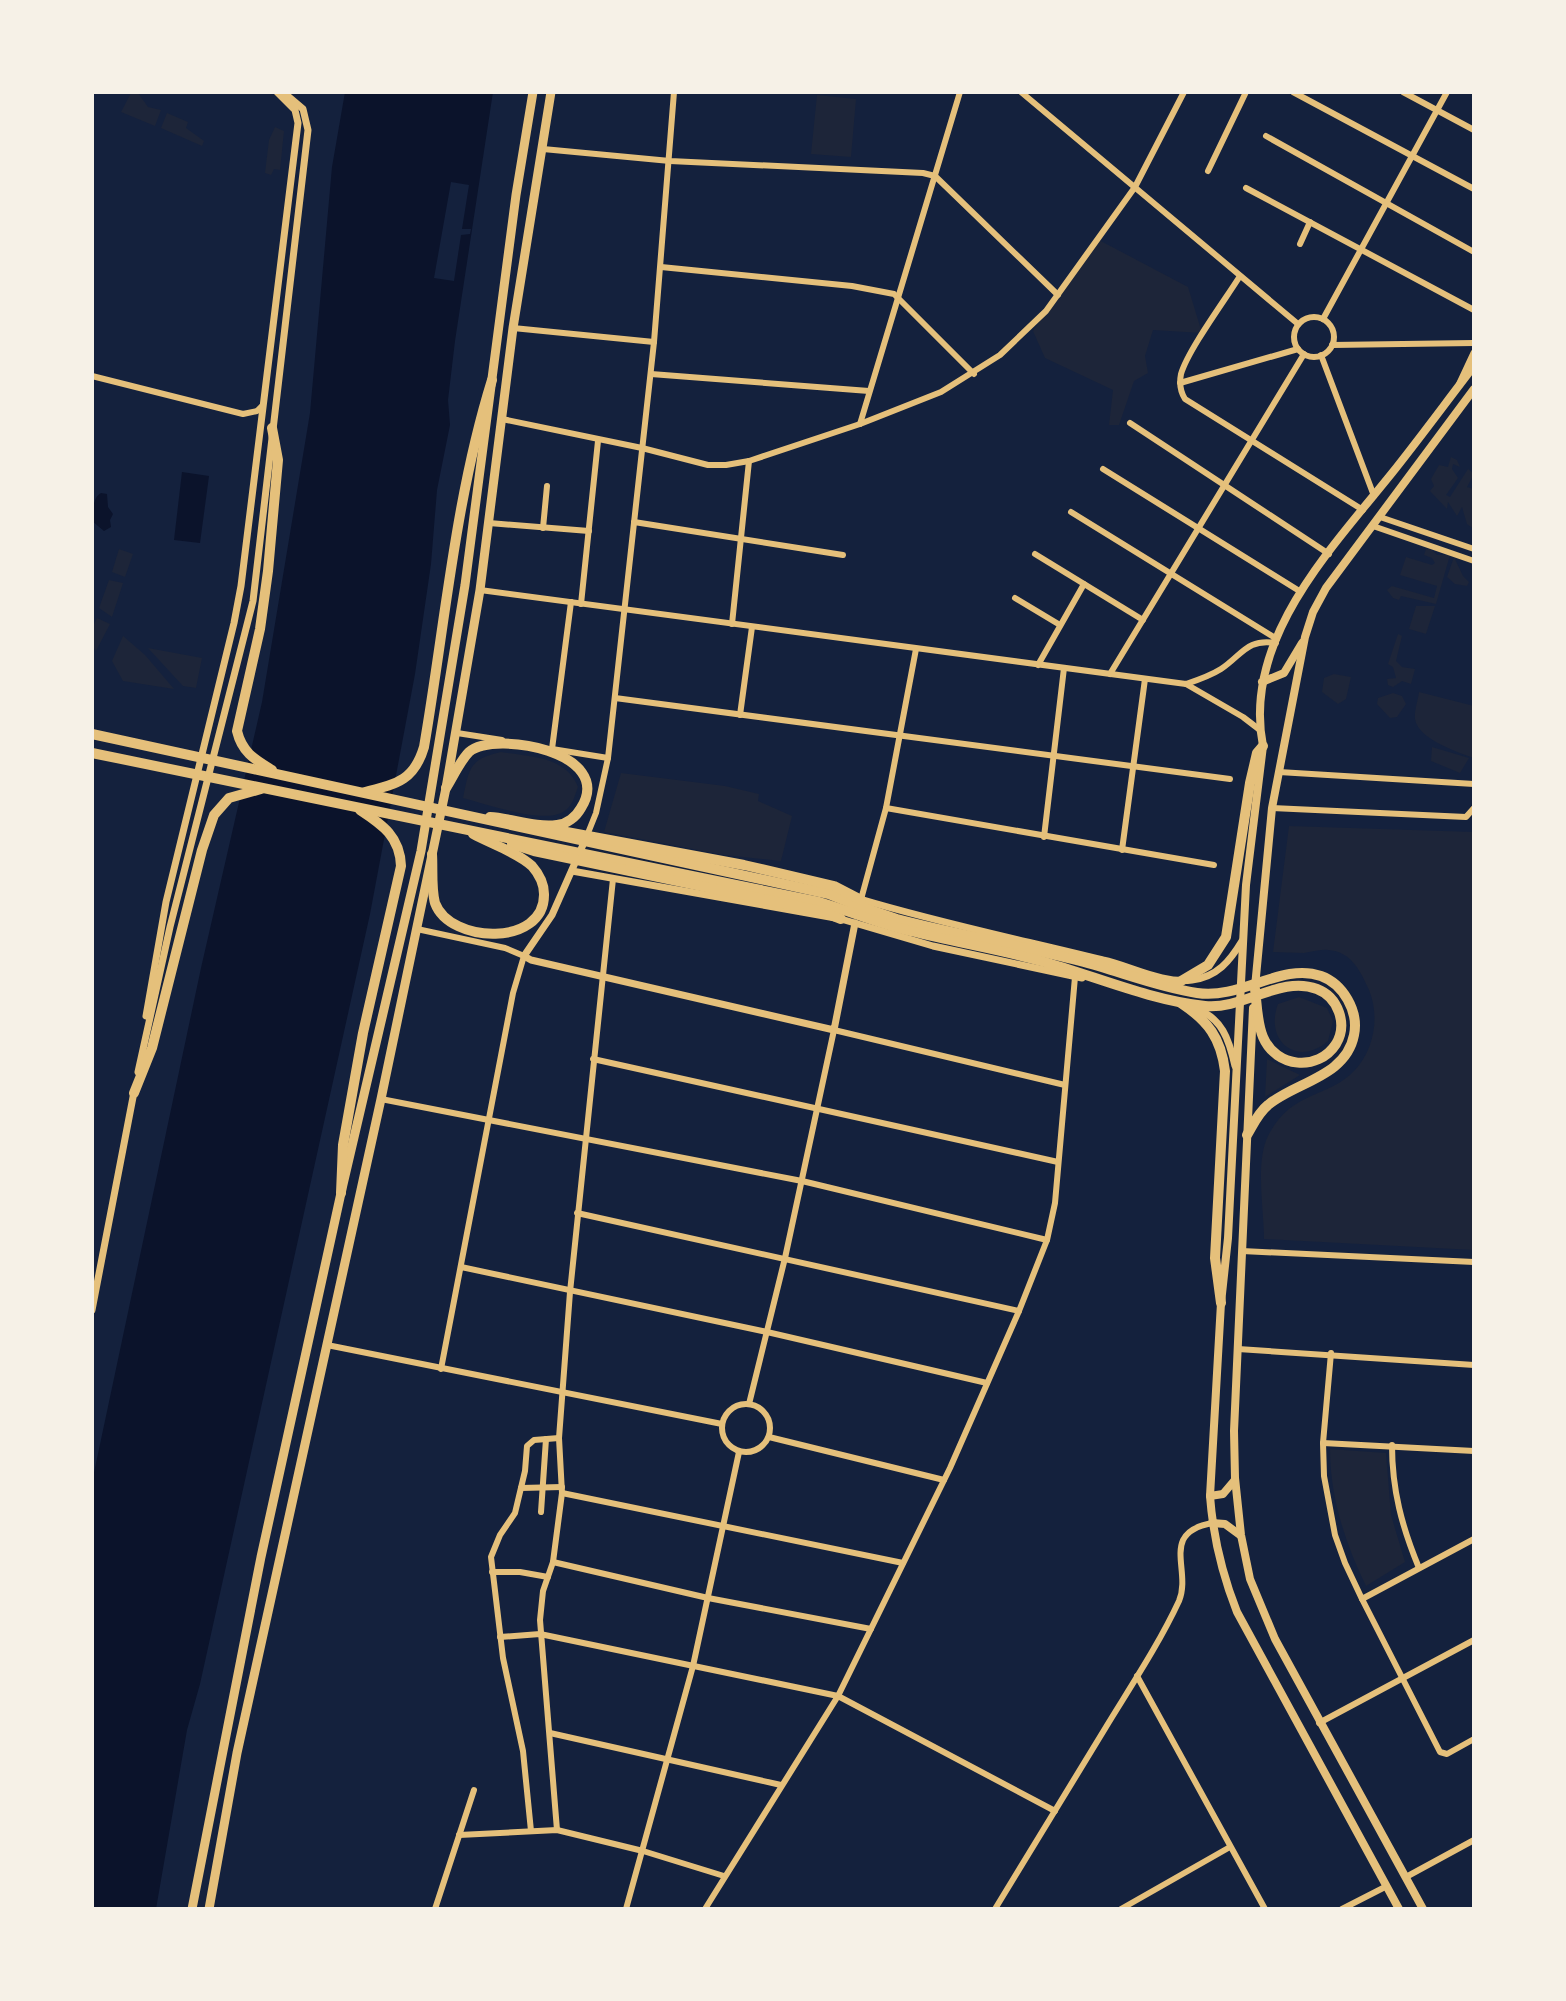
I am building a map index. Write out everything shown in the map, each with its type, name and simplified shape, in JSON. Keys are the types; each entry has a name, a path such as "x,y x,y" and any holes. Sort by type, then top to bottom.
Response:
{"highway":[{"path":"360,793 401,780 419,762 424,747 455,546 478,426 492,380"},
{"path":"272,428 278,460 268,571 260,629 238,718 240,741 249,755 278,774"},
{"path":"92,734 829,894 896,918 1080,961 1199,994 1230,993 1278,976 1310,973 1337,985 1352,1009 1354,1034 1342,1059 1328,1071 1266,1106 1247,1135"},
{"path":"446,788 468,753 477,748 520,746 557,752 580,769 585,780 584,803 569,821 558,825 465,817"},
{"path":"1171,987 1208,965 1226,937 1247,800 1257,753 1263,746"},
{"path":"92,753 819,902 910,931 1039,960 1180,1002 1225,1006 1287,987 1317,989 1336,1004 1341,1018 1338,1041 1320,1059 1299,1064 1287,1061 1273,1052 1263,1038 1255,989"},
{"path":"134,1093 152,1048 202,850 214,815 229,798 263,788"},
{"path":"341,1193 343,1145 363,1033 399,880 401,854 399,844 386,829 355,807"},
{"path":"515,828 533,827 587,834 744,865 834,886 861,900"},
{"path":"432,854 435,903 444,914 467,930 481,933 511,932 528,925 540,911 544,892 539,874 524,860 464,829"},
{"path":"492,835 534,851 821,911 841,919"},
{"path":"1180,1002 1207,1023 1220,1046 1225,1071 1215,1258 1221,1303"}],"main road":[{"path":"192,1909 261,1557 341,1193 421,851 465,585 516,195 533,92"},
{"path":"209,1909 237,1753 381,1099 457,733 480,590 513,328 551,92"},
{"path":"1399,1909 1237,1612 1223,1574 1212,1523 1210,1496 1221,1303 1228,1238 1242,941 1263,746 1260,730 1262,682 1276,641 1301,592 1474,366"},
{"path":"1423,1909 1319,1723 1258,1603 1241,1535 1234,1431 1255,989 1272,808 1305,637 1313,612 1326,588 1474,389"},
{"path":"1262,682 1284,673 1305,637"},
{"path":"1210,1496 1223,1494 1233,1485 1235,1478"},
{"path":"1212,1523 1231,1527 1241,1535"},
{"path":"261,1557 279,1568"},
{"path":"254,1591 264,1586 275,1587"},
{"path":"1387,1886 1406,1877"}],"street":[{"path":"141,1057 140,1047 166,902 234,623 298,123 295,110 277,92"},
{"path":"92,1309 141,1057 170,927 248,628 308,130 303,109 283,92"},
{"path":"441,1369 513,993 524,956 552,915 586,838 601,793 608,758 651,374 674,92"},
{"path":"860,424 960,92"},
{"path":"1021,92 1298,324"},
{"path":"502,419 708,465 749,461 860,424 941,392 974,374 1024,334 1058,295 1135,187 1184,92"},
{"path":"1208,171 1246,92"},
{"path":"1293,92 1474,189"},
{"path":"1403,92 1474,130"},
{"path":"1323,319 1447,92"},
{"path":"1266,136 1474,252"},
{"path":"543,149 670,161 935,176 1058,295"},
{"path":"1246,188 1474,310"},
{"path":"1300,244 1310,222"},
{"path":"661,267 877,289 898,297 974,374"},
{"path":"1240,276 1185,364 1180,383 1185,399 1363,510"},
{"path":"1301,351 1294,337 1298,324 1310,317 1323,319 1333,330 1332,345"},
{"path":"513,328 654,342"},
{"path":"1321,355 1332,345 1474,343"},
{"path":"1180,383 1301,351 1321,355"},
{"path":"1110,674 1252,441 1301,351"},
{"path":"1459,385 1474,353"},
{"path":"1321,355 1374,496"},
{"path":"651,374 869,391"},
{"path":"92,376 243,414 257,411 262,406"},
{"path":"1130,423 1329,554"},
{"path":"581,604 598,441"},
{"path":"732,624 749,461"},
{"path":"1103,469 1301,592"},
{"path":"543,528 547,486"},
{"path":"1071,512 1276,641"},
{"path":"1380,517 1474,549"},
{"path":"634,522 843,555"},
{"path":"489,523 589,531"},
{"path":"1373,526 1474,561"},
{"path":"1448,551 1451,542"},
{"path":"1035,554 1143,620"},
{"path":"1038,665 1084,584"},
{"path":"480,590 1186,684 1260,730"},
{"path":"1015,598 1060,625"},
{"path":"557,752 571,602"},
{"path":"740,715 752,627"},
{"path":"1186,684 1217,672 1252,644 1276,641"},
{"path":"749,1404 802,1181 855,923 886,808 916,649"},
{"path":"1044,837 1064,668"},
{"path":"1122,850 1145,679"},
{"path":"615,698 1230,779"},
{"path":"457,733 557,752 608,758"},
{"path":"1279,772 1474,784"},
{"path":"886,808 1214,865"},
{"path":"1272,808 1466,817 1474,808"},
{"path":"586,838 861,900 1161,977 1190,981 1217,972 1242,941"},
{"path":"572,871 841,919 933,946 1075,977 1199,1009 1212,1017 1230,1041 1237,1073"},
{"path":"557,1830 543,1677 540,1605 553,1562 562,1490 559,1438 570,1292 613,879"},
{"path":"417,929 505,948 539,963 1065,1085"},
{"path":"705,1909 838,1696 944,1480 1019,1311 1047,1240 1055,1203 1075,977"},
{"path":"1153,997 1162,989 1161,977"},
{"path":"593,1059 1058,1162"},
{"path":"381,1099 802,1181 1047,1240"},
{"path":"577,1213 1019,1311"},
{"path":"1242,1251 1474,1262"},
{"path":"461,1267 767,1332 987,1383"},
{"path":"327,1345 722,1424"},
{"path":"1238,1349 1474,1365"},
{"path":"1331,1353 1323,1443 1324,1476 1335,1535 1345,1563 1440,1752 1444,1754 1474,1739"},
{"path":"749,1404 764,1412 770,1428 769,1437 754,1451 739,1452 723,1438 722,1424 729,1411 749,1404"},
{"path":"769,1437 944,1480"},
{"path":"531,1831 523,1751 500,1637 491,1557 513,1518 527,1446 534,1440 559,1438"},
{"path":"541,1512 546,1439"},
{"path":"1323,1443 1474,1451"},
{"path":"1392,1445 1392,1470 1400,1519 1419,1568"},
{"path":"626,1909 693,1666 739,1452"},
{"path":"521,1488 562,1490 903,1563"},
{"path":"995,1909 1137,1676 1181,1594 1179,1557 1183,1542 1194,1529 1212,1523"},
{"path":"1362,1599 1474,1539"},
{"path":"553,1562 708,1598 871,1629"},
{"path":"492,1572 520,1572 548,1577"},
{"path":"500,1637 540,1634 838,1696 1055,1811"},
{"path":"1319,1723 1474,1640"},
{"path":"1137,1676 1265,1909"},
{"path":"550,1733 781,1785"},
{"path":"435,1909 474,1790"},
{"path":"459,1835 557,1830 643,1851 724,1876"},
{"path":"1406,1877 1474,1840"},
{"path":"1121,1909 1230,1847"},
{"path":"1342,1909 1387,1886"}],"shaded area":[{"path":"345,92 493,92 455,341 448,400 450,425 437,490 431,564 415,674 370,914 200,1684 187,1730 156,1909 92,1909 92,1482 201,968 262,702 310,413 332,167"},
{"path":"131,93 138,93 148,107 161,110 155,126 121,112"},
{"path":"817,95 856,99 851,157 811,154"},
{"path":"167,113 188,122 186,128 204,141 202,146 161,128"},
{"path":"275,127 284,131 280,170 274,169 271,175 265,173 269,140"},
{"path":"1097,239 1188,287 1202,333 1153,330 1145,356 1148,373 1134,381 1119,425 1109,425 1113,390 1045,358 1033,331"},
{"path":"1451,457 1457,460 1460,467 1453,464 1452,469 1458,478 1446,495 1450,497 1468,469 1474,474 1467,487 1474,489 1474,529 1467,524 1462,507 1457,516 1448,502 1447,509 1430,491 1434,486 1431,479 1439,465 1448,467"},
{"path":"182,472 209,476 200,543 174,540"},
{"path":"101,493 107,494 108,507 113,514 111,527 104,531 92,521 95,501"},
{"path":"1430,548 1437,555 1450,555 1436,604 1401,596 1399,600 1393,598 1387,590 1392,586 1434,598 1437,586 1400,575 1406,557 1432,565 1435,563 1424,555"},
{"path":"119,549 133,554 125,577 112,572"},
{"path":"1454,557 1469,582 1467,586 1455,584 1447,577"},
{"path":"109,580 123,583 112,617 99,608"},
{"path":"1416,606 1435,606 1426,634 1409,629"},
{"path":"97,618 110,624 96,651 92,646 92,628"},
{"path":"1398,634 1402,636 1396,661 1402,667 1415,669 1411,684 1402,681 1393,687 1388,685 1387,679 1396,678 1393,667 1388,664"},
{"path":"123,636 145,655 174,689 123,681 112,661"},
{"path":"148,648 202,658 196,688 183,686"},
{"path":"1334,674 1351,677 1346,699 1338,704 1322,692 1324,678"},
{"path":"1419,692 1474,706 1474,758 1439,744 1423,733 1415,719"},
{"path":"1393,693 1402,696 1406,704 1397,717 1390,718 1377,704 1378,698"},
{"path":"1432,747 1469,758 1460,773 1431,761"},
{"path":"501,752 535,757 565,769 578,787 565,811 540,816 463,798 476,762"},
{"path":"621,773 725,786 759,794 758,801 792,816 781,861 724,855 604,832"},
{"path":"1289,826 1474,832 1474,1250 1264,1239 1261,1172 1268,1136 1288,1110 1333,1086 1355,1070 1371,1043 1374,1022 1372,1000 1366,983 1349,958 1336,951 1325,950 1273,952"},
{"path":"1299,997 1327,1008 1333,1021 1328,1041 1305,1052 1286,1046 1279,1039 1276,1029 1278,1004"},
{"path":"1267,1059 1300,1075 1265,1097"},
{"path":"1330,1449 1386,1453 1391,1515 1405,1562 1366,1586 1340,1519"}],"pier":[{"path":"451,182 469,185 462,229 471,229 470,234 461,235 454,281 434,278"}]}
